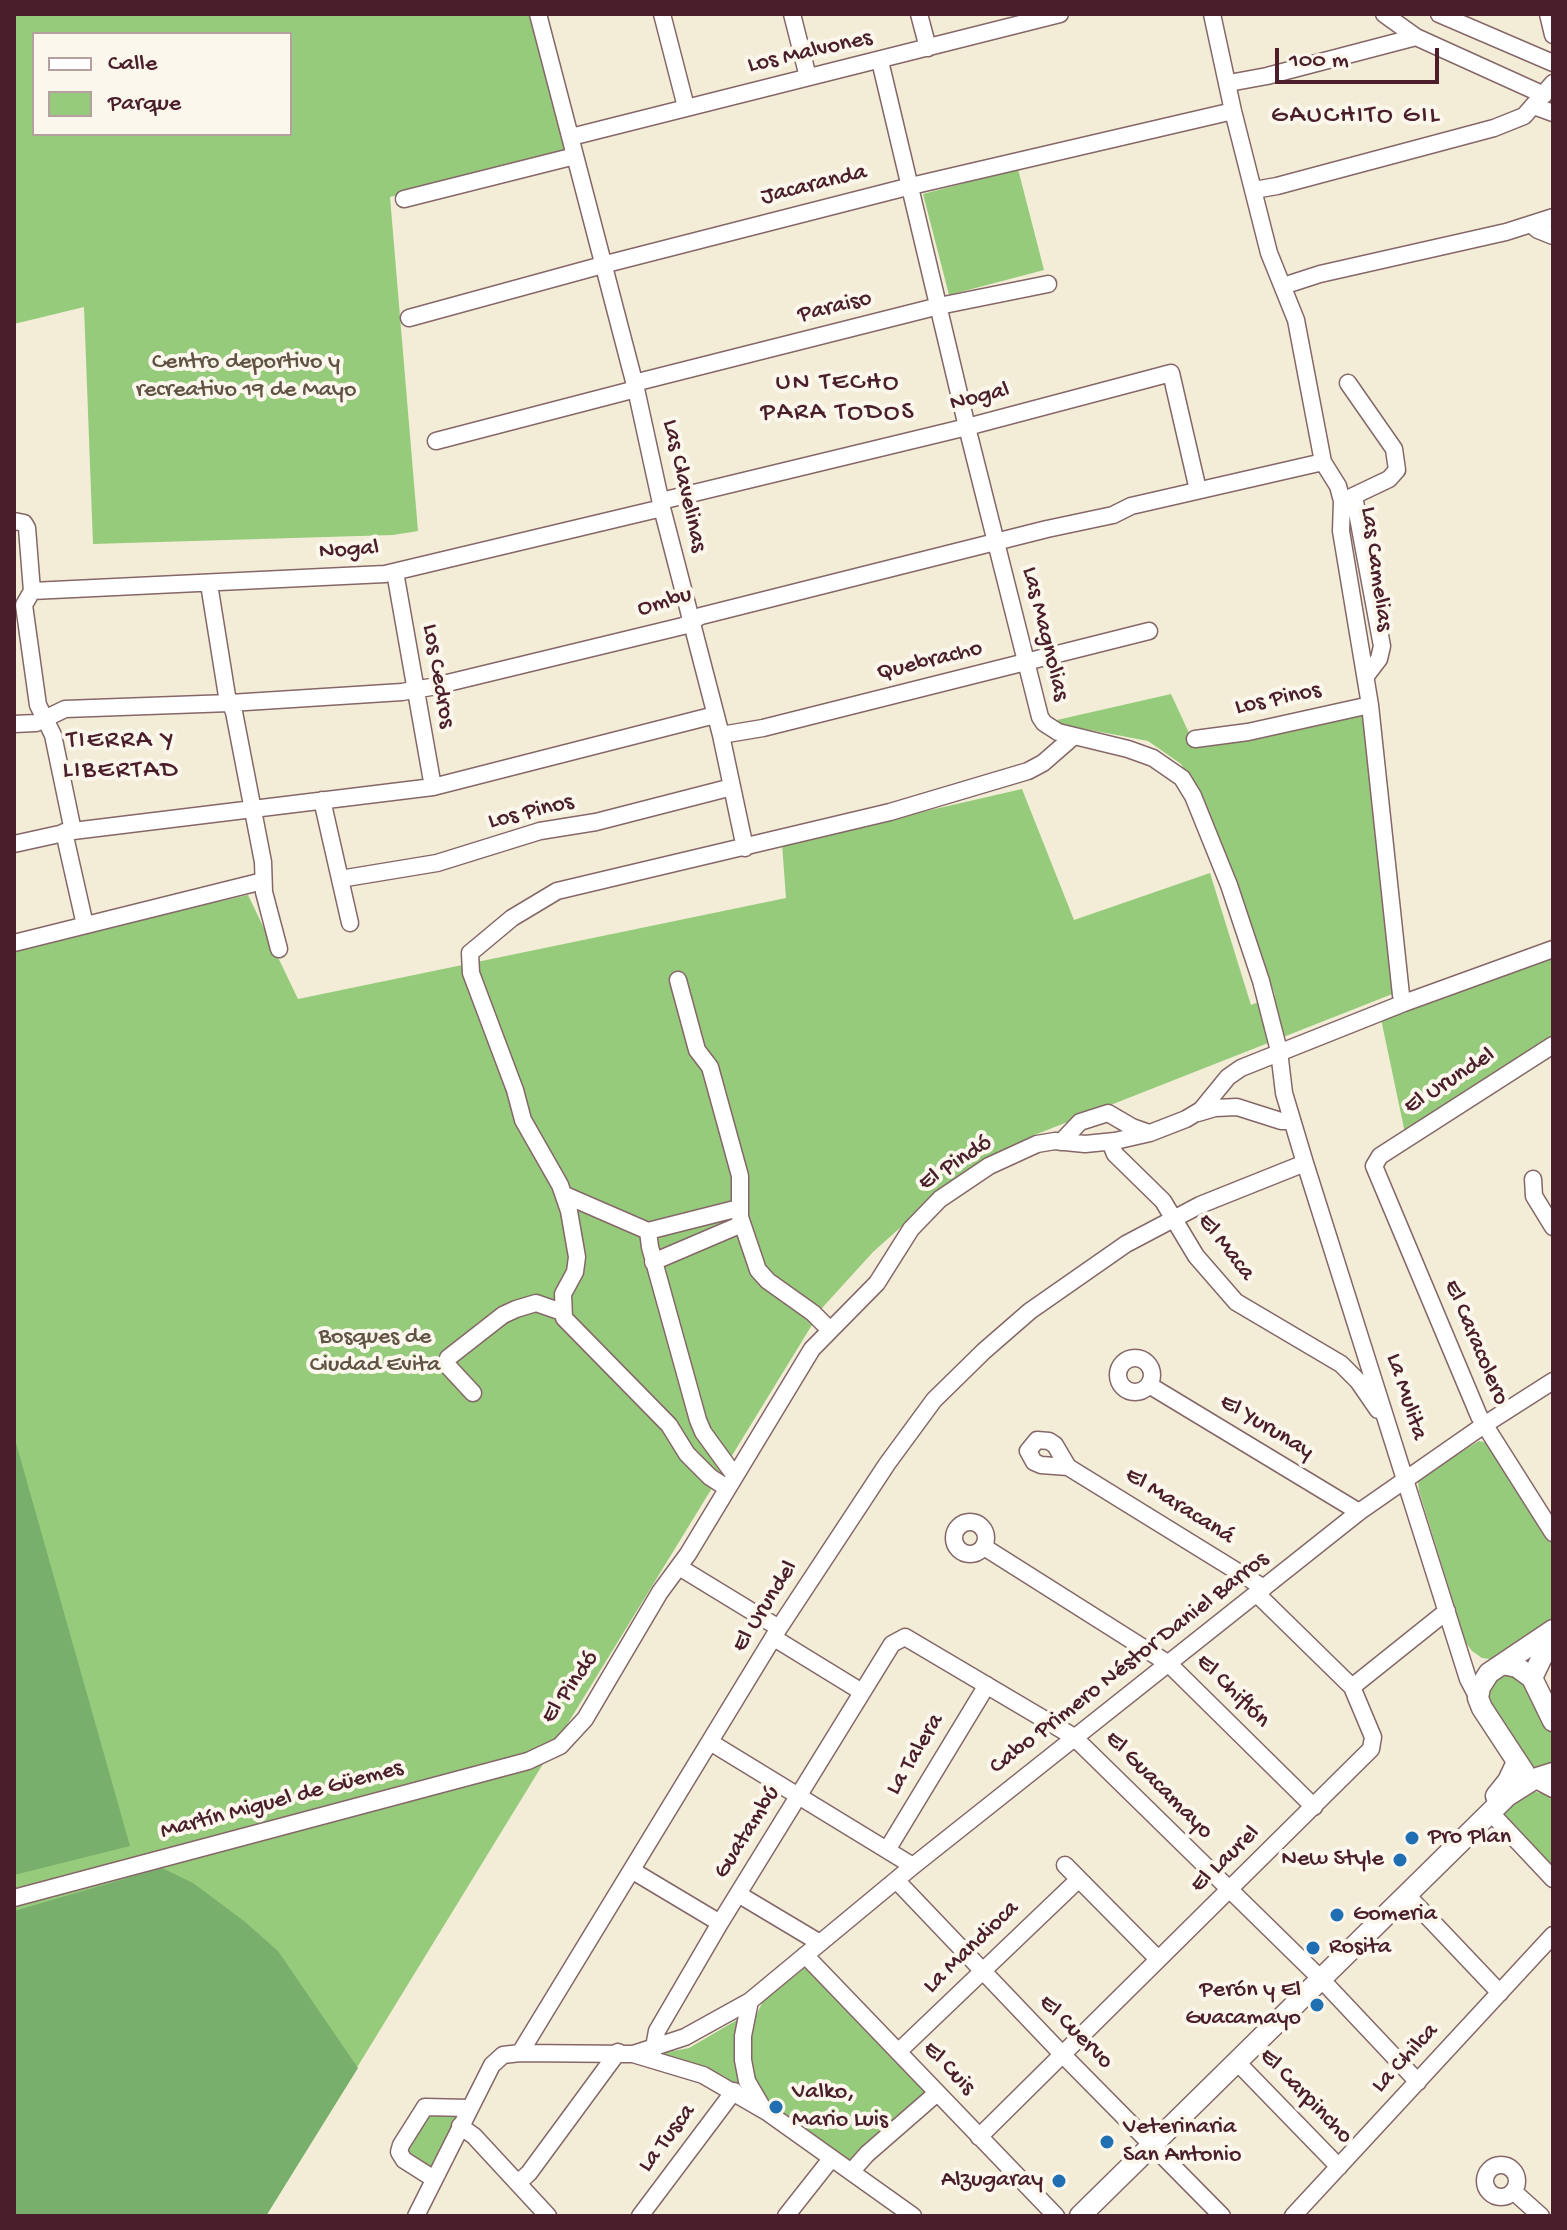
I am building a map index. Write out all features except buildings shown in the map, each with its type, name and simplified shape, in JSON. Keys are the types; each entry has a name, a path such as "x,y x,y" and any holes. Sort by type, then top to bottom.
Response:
{"main road":[{"path":"1544,1776 1524,1773 1478,1698 1484,1679 1553,1630"},
{"path":"1532,1678 1542,1657 1553,1646"},
{"path":"1500,1666 1517,1667 1532,1678 1553,1721"},
{"path":"1080,2216 1148,2140 1499,1792 1517,1762"},
{"path":"1066,2216 1236,2061 1316,1975 1407,1895 1507,1796 1544,1776"}],"street":[{"name":"Las Clavelinas","path":"538,14 635,386 721,735 745,848"},
{"path":"662,14 686,107"},
{"path":"792,14 808,77"},
{"path":"919,14 928,48"},
{"name":"Las Camelias","path":"1212,14 1269,253 1296,320 1323,462 1348,498 1341,531 1370,705 1404,1003"},
{"path":"1384,14 1416,37 1545,94 1553,113"},
{"path":"1439,14 1553,63"},
{"path":"1548,14 1553,35"},
{"name":"Los Malvones","path":"571,137 880,61 1050,15"},
{"path":"1229,83 1416,37"},
{"name":"Las Magnolias","path":"880,61 967,427 1044,723 1058,732 1153,758 1170,768 1188,786 1229,885 1261,981 1279,1051 1282,1081 1305,1163"},
{"path":"1254,190 1494,128 1524,116 1545,94"},
{"name":"Jacaranda","path":"409,318 911,186 1233,111"},
{"path":"404,199 575,156"},
{"path":"1283,286 1320,274 1532,225 1553,217"},
{"path":"1532,225 1553,236"},
{"name":"Paraiso","path":"436,441 939,306 1048,284"},
{"name":"Nogal","path":"23,601 209,584 395,572 1171,373 1198,490"},
{"path":"1348,383 1394,449 1397,470 1389,479 1348,498"},
{"name":"Ombu","path":"14,724 31,724 65,709 230,703 414,690 683,626 701,616 1113,515 1131,506 1323,462"},
{"path":"14,521 24,523 27,528 23,601 38,705 53,735 85,925"},
{"name":"Los Cedros","path":"395,572 433,787"},
{"path":"209,584 265,869 263,881 279,949"},
{"name":"Quebracho","path":"721,735 763,728 1149,631"},
{"name":"Los Pinos","path":"1195,739 1248,732 1370,705"},
{"path":"14,844 68,831 433,787 715,715"},
{"path":"731,1482 710,1477 687,1454 669,1425 572,1329 562,1312 563,1294 575,1272 577,1257 565,1195 523,1120 515,1090 471,973 470,953 512,918 557,891 890,812 1028,771 1043,763 1074,736"},
{"name":"Los Pinos","path":"340,879 437,863 551,828 596,822 732,787"},
{"path":"322,800 350,923"},
{"path":"14,943 263,881"},
{"name":"El Pindó","path":"528,1761 560,1746 585,1719 801,1365 830,1330 877,1283 911,1229 940,1199 1001,1160 1046,1141 1085,1144 1150,1133 1196,1114 1234,1072 1279,1051 1553,949"},
{"path":"678,980 697,1050 710,1067 740,1176 740,1216 762,1276 813,1313 830,1330"},
{"name":"El Urundel","path":"1375,1162 1553,1045"},
{"path":"1196,1114 1215,1108 1237,1107 1281,1121 1292,1121"},
{"path":"1061,1142 1080,1122 1108,1113 1139,1131 1150,1133"},
{"name":"El Maca","path":"1110,1142 1115,1154 1163,1201 1171,1219 1196,1256 1236,1302 1341,1364 1358,1381 1390,1428"},
{"name":"El Caracolero","path":"1375,1162 1374,1166 1484,1425 1553,1533"},
{"name":"El Urundel","path":"416,2216 496,2059 520,2053 776,1633 887,1464 934,1400 1030,1311 1126,1244 1171,1219 1305,1163"},
{"name":"La Mulita","path":"1305,1163 1468,1679 1478,1698"},
{"path":"1533,1179 1534,1196 1553,1227"},
{"path":"565,1195 648,1231 740,1216"},
{"path":"653,1262 740,1216"},
{"path":"648,1231 653,1262 698,1420 731,1482"},
{"path":"473,1393 447,1365 448,1358 503,1315 516,1309 536,1303 562,1312"},
{"name":"Cabo Primero Néstor Daniel Barros","path":"652,2054 707,2027 750,2001 913,1866 1359,1512 1553,1381"},
{"name":"El Yurunay","path":"1149,1385 1359,1512"},
{"name":"El Maracaná","path":"1068,1467 1260,1591 1352,1687"},
{"name":"El Chiflón","path":"984,1547 1169,1664 1314,1807"},
{"path":"679,1567 862,1692"},
{"path":"1352,1687 1447,1611"},
{"name":"Guatambú","path":"652,2054 657,2031 720,1923 898,1639"},
{"name":"El Guacamayo","path":"898,1639 913,1640 1075,1739 1316,1975 1418,2082"},
{"path":"1458,1646 1482,1664 1500,1666"},
{"name":"La Talera","path":"887,1850 987,1685"},
{"name":"El Laurel","path":"979,2137 1371,1749 1371,1732 1352,1687"},
{"path":"710,1742 913,1866"},
{"name":"Martín Miguel de Güemes","path":"14,1898 528,1761"},
{"path":"1544,1776 1553,1789"},
{"path":"1490,1812 1553,1879"},
{"path":"1065,1865 1158,1959"},
{"path":"633,1871 720,1923"},
{"name":"La Mandioca","path":"898,2052 1079,1879"},
{"name":"El Cuervo","path":"896,1880 1222,2216"},
{"name":"Martín Miguel de Güemes","path":"14,1886 28,1882 48,1887"},
{"path":"738,1894 820,1943"},
{"path":"1407,1895 1500,1993"},
{"name":"La Chilca","path":"1293,2216 1553,1935"},
{"name":"El Cuis","path":"805,1955 1056,2216"},
{"path":"750,2001 742,2048 744,2072 752,2092 767,2112"},
{"path":"520,2053 652,2054 703,2075 767,2112 913,2216"},
{"path":"518,2183 625,2053"},
{"name":"El Carpincho","path":"1236,2061 1339,2167"},
{"name":"La Tusca","path":"640,2216 734,2091"},
{"path":"851,2172 937,2093"},
{"path":"434,2179 404,2160 399,2152 401,2145 425,2107 469,2108"},
{"path":"460,2126 474,2136 548,2216"},
{"path":"786,2216 831,2159"},
{"path":"1513,2191 1541,2216"}],"green space":[{"name":"Centro deportivo y recreativo 19 de Mayo","path":"14,14 533,14 569,153 390,197 418,531 393,535 93,544 84,307 14,324"},
{"path":"1018,169 1044,270 949,295 923,194"},
{"name":"Bosques de Ciudad Evita","path":"1171,694 1195,746 1363,713 1395,993 1037,1134 985,1160 929,1202 873,1252 823,1307 266,2216 14,2216 14,948 248,895 298,999 786,898 782,844 1022,789 1074,920 1210,873 1251,1005 1275,995 1202,801 1181,764 1148,741 1059,724 1057,720"},
{"path":"1553,956 1553,1037 1405,1133 1381,1019"},
{"path":"14,1436 130,1846 14,1875"},
{"path":"1479,1441 1488,1443 1553,1546 1553,1622 1490,1659 1482,1658 1466,1643 1418,1482 1423,1475"},
{"path":"1506,1671 1528,1683 1553,1734 1553,1766 1533,1770 1487,1699 1491,1680"},
{"path":"1533,1791 1553,1797 1553,1870 1501,1814"},
{"path":"162,1868 193,1883 278,1951 358,2068 266,2216 14,2216 14,1911"},
{"path":"806,1967 927,2091 851,2161 777,2112 765,2099 752,2071 749,2044 754,2020 763,2001"},
{"path":"742,2017 734,2041 735,2066 743,2089 724,2076 661,2056 662,2053 689,2048"},
{"path":"425,2113 460,2114 436,2170 407,2158 405,2148"}],"place":[{"name":"Pro Plan","path":"1412,1838"},
{"name":"New Style","path":"1400,1860"},
{"name":"Gomeria","path":"1337,1915"},
{"name":"Rosita","path":"1313,1948"},
{"name":"Perón y El Guacamayo","path":"1317,2005"},
{"name":"Valko, Mario Luis","path":"776,2107"},
{"name":"Veterinaria San Antonio","path":"1107,2142"},
{"name":"Alzugaray","path":"1059,2181"}],"district":[{"name":"GAUCHITO GIL","path":"1356,117"},
{"name":"UN TECHO PARA TODOS","path":"838,399"},
{"name":"TIERRA Y LIBERTAD","path":"121,757"}]}
